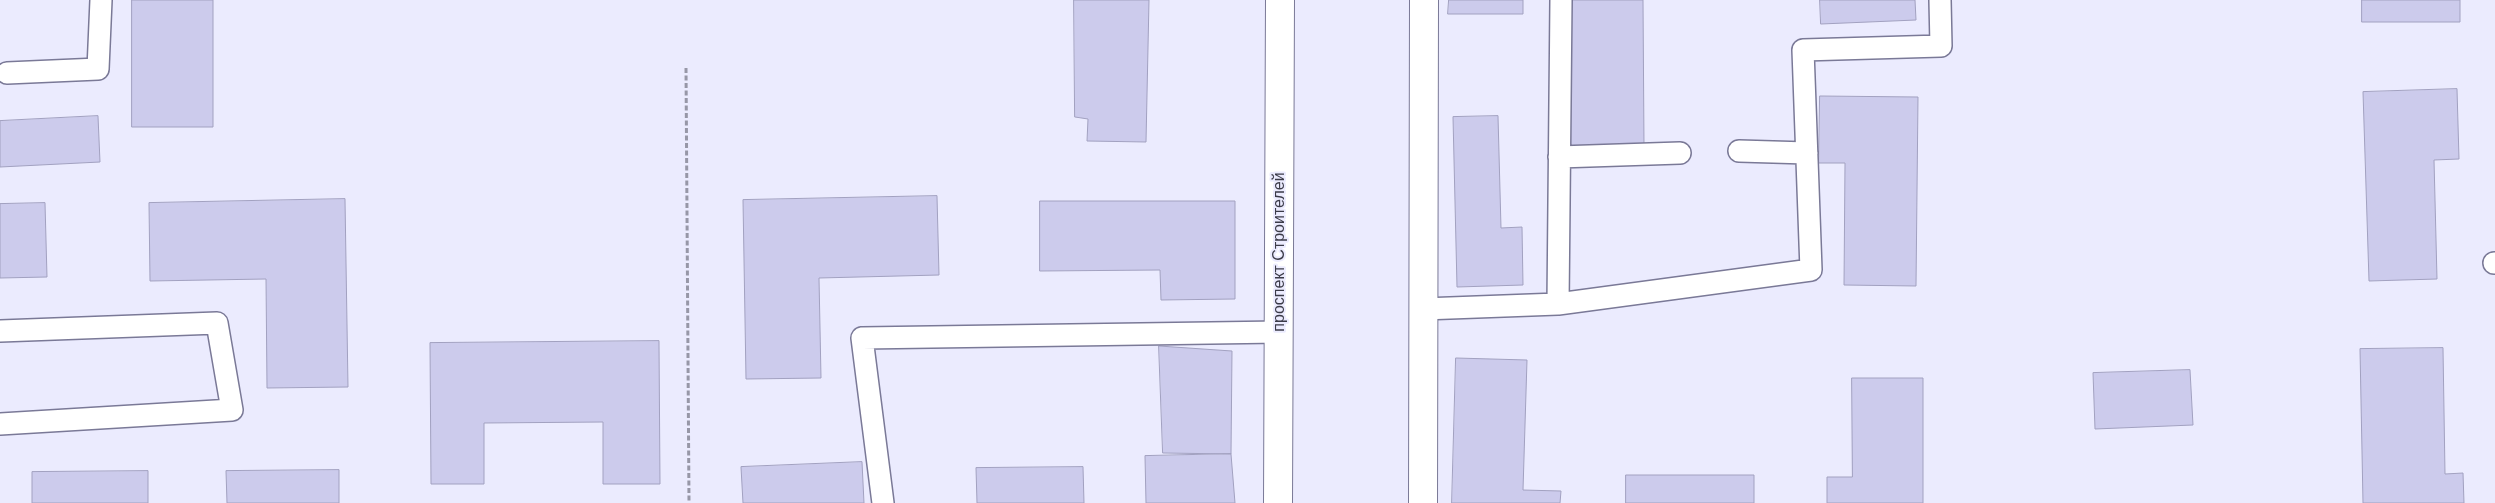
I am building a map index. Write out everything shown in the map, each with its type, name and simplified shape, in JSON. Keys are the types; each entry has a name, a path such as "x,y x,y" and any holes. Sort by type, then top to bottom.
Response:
{"street":[{"name":"проспект Строителей","path":"1278,503 1280,0"},
{"path":"1423,503 1424,0"}],"lane":[{"path":"8,74 98,69 101,0"},
{"path":"1558,304 1561,0"},
{"path":"1423,309 1558,304 1811,270 1803,50 1942,46 1940,0"},
{"path":"1739,151 1807,153"},
{"path":"1559,157 1680,153"},
{"path":"0,331 217,323 232,410 0,424"},
{"path":"883,503 862,338 1280,332"}],"path":[{"path":"686,68 689,503"}],"building":[{"path":"132,0 213,0 213,127 132,127"},
{"path":"1074,0 1149,0 1146,142 1087,141 1088,119 1075,117"},
{"path":"1449,0 1523,0 1523,14 1448,14"},
{"path":"1565,0 1643,0 1644,147 1567,147"},
{"path":"1820,0 1915,0 1916,20 1821,24"},
{"path":"2362,0 2460,0 2460,22 2362,22"},
{"path":"2457,89 2459,159 2434,160 2437,279 2369,281 2363,92"},
{"path":"1820,96 1918,97 1916,286 1844,285 1845,163 1819,163"},
{"path":"98,116 100,162 0,167 0,121"},
{"path":"1498,116 1501,228 1522,227 1523,285 1457,287 1453,117"},
{"path":"937,196 939,275 819,278 821,378 746,379 743,200"},
{"path":"345,199 348,387 267,388 266,279 150,281 149,203"},
{"path":"1040,201 1235,201 1235,299 1161,300 1160,270 1040,271"},
{"path":"45,203 47,277 0,278 0,204"},
{"path":"659,341 660,484 603,484 603,422 484,423 484,484 431,484 430,343"},
{"path":"1159,346 1232,351 1231,454 1163,453"},
{"path":"2443,348 2445,474 2463,473 2464,503 2363,503 2360,349"},
{"path":"1456,358 1527,360 1523,490 1561,491 1560,503 1452,503"},
{"path":"2190,370 2193,425 2095,429 2093,373"},
{"path":"1852,378 1923,378 1923,503 1827,503 1827,477 1852,477"},
{"path":"1231,454 1235,503 1146,503 1145,456"},
{"path":"862,462 864,503 743,503 741,467"},
{"path":"1083,467 1084,503 977,503 976,468"},
{"path":"339,470 339,503 227,503 226,471"},
{"path":"148,471 148,503 32,503 32,472"},
{"path":"1626,475 1754,475 1754,503 1626,503"}]}
